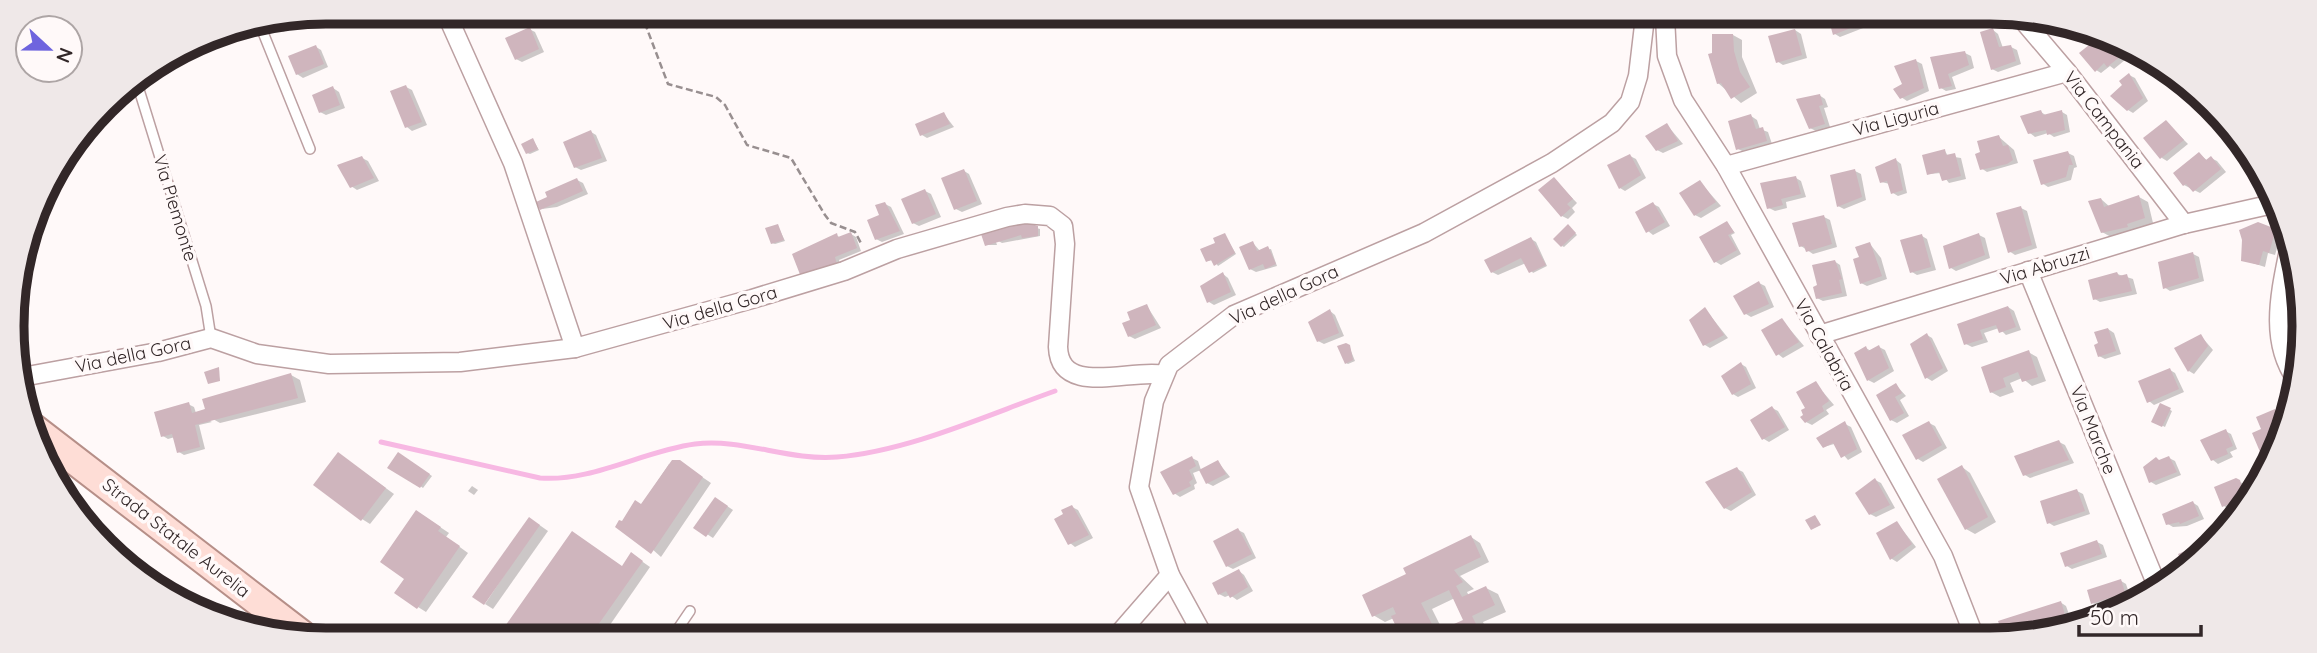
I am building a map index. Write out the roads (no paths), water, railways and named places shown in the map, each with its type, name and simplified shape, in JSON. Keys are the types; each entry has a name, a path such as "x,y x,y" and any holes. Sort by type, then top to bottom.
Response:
{"main road":[{"name":"Strada Statale Aurelia","path":"47,441 291,626"}],"street":[{"path":"451,24 513,163 575,348"},
{"name":"Via della Gora","path":"29,376 158,352 211,338 257,354 330,364 460,362 575,348 752,299 897,249 1025,214 1050,216 1063,226 1065,244 1058,347 1062,365 1067,371 1086,378 1148,372 1164,375 1177,356 1234,315 1424,233 1552,163 1612,123 1630,102 1638,76 1644,24"},
{"name":"Via Calabria","path":"1665,24 1667,56 1683,100 1726,166 1943,556 1971,628"},
{"name":"Via Campania","path":"2029,27 2067,72 2184,224"},
{"path":"1641,56 1667,56"},
{"name":"Via Liguria","path":"1726,166 2067,72"},
{"name":"Via Abruzzi","path":"1819,335 2184,224 2267,205"},
{"path":"2286,264 2278,324 2290,367"},
{"name":"Via Marche","path":"2028,271 2155,580"},
{"path":"1164,375 1154,401 1139,487 1170,575 1200,628"},
{"path":"1124,628 1170,575"}],"lane":[{"path":"263,31 310,149"},
{"name":"Via Piemonte","path":"139,90 206,306 211,338"},
{"path":"678,628 690,611"}],"waterway":[{"path":"381,442 540,478 559,478 598,471 695,444 730,444 801,456 837,457 892,448 920,440 1055,391"}]}
